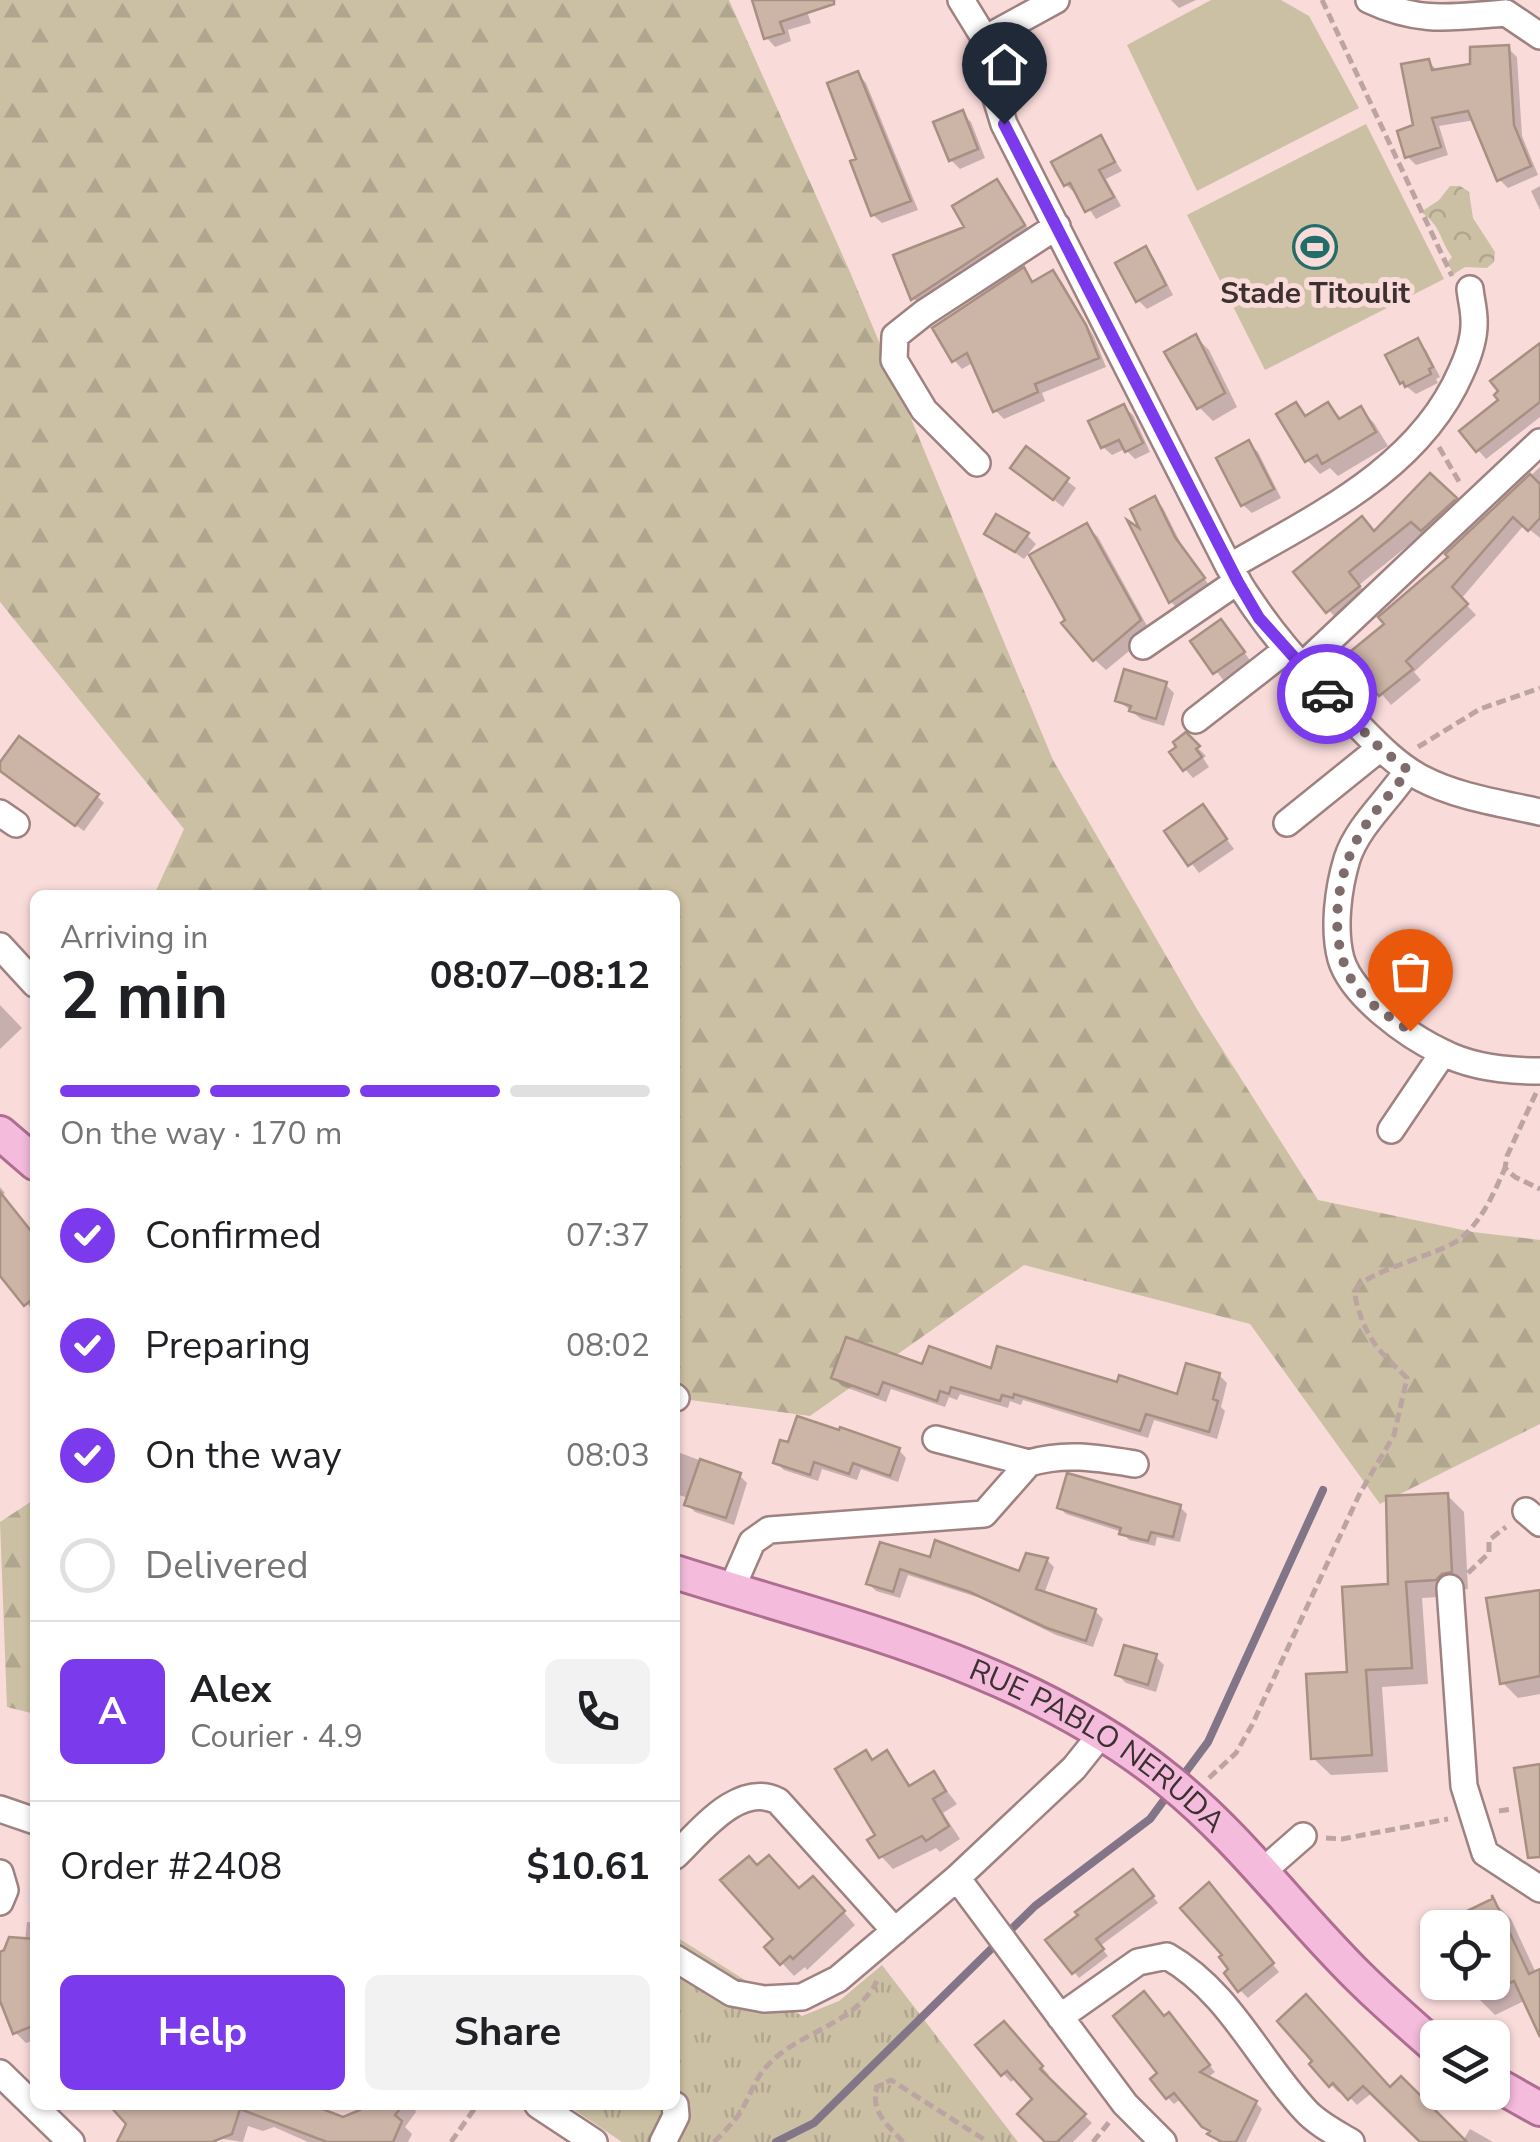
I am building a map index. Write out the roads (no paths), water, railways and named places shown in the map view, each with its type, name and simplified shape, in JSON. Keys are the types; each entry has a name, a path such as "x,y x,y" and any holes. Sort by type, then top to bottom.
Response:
{"main road":[{"path":"0,1133 30,1160"},
{"name":"RUE PABLO NERUDA","path":"680,1574 999,1678 1102,1733 1177,1788 1263,1872 1358,1976 1420,2033"},
{"path":"1510,2092 1540,2108"}],"street":[{"path":"961,0 985,39 992,85 1004,124 1259,618 1395,760 1456,792 1540,812"},
{"path":"985,39 1056,0"},
{"path":"1369,0 1429,19 1504,6 1539,36"},
{"path":"977,463 924,410 894,360 895,336 924,312 1056,226"},
{"path":"1143,646 1234,574 1352,496 1421,438 1448,404 1468,357 1475,323 1470,289"},
{"path":"1196,720 1294,658 1473,506 1540,442"},
{"path":"1287,822 1395,760"},
{"path":"1395,760 1392,795 1370,819 1348,856 1338,904 1342,960 1357,988 1378,1008 1443,1053 1508,1071 1540,1071"},
{"path":"0,946 30,979"},
{"path":"1391,1130 1443,1053"},
{"path":"936,1439 1028,1463 1048,1457 1084,1456 1135,1464"},
{"path":"731,1590 752,1542 769,1530 984,1514 1028,1463"},
{"path":"1450,1588 1464,1786 1472,1815 1486,1853 1540,1889"},
{"path":"680,1961 732,1993 764,1999 802,1997 838,1979 956,1878 1074,1768 1102,1733"},
{"path":"680,1851 721,1812 740,1800 768,1796 778,1801 887,1938"},
{"path":"1,1813 30,1820"},
{"path":"1263,1872 1303,1836"},
{"path":"0,1873 5,1890 0,1902"},
{"path":"956,1878 1136,2118 1162,2142"},
{"path":"1060,2017 1138,1962 1167,1956 1191,1970 1226,2005 1308,2113 1351,2142"},
{"path":"0,2073 30,2102"},
{"path":"38,2110 71,2142"},
{"path":"546,2110 594,2142"},
{"path":"663,2142 675,2110"}],"waterway":[{"path":"1179,1781 1208,1742 1323,1490"},
{"path":"776,2142 814,2123 1035,1906 1150,1819 1170,1792"}],"place":[{"name":"Stade Titoulit","path":"1315,247"}]}
